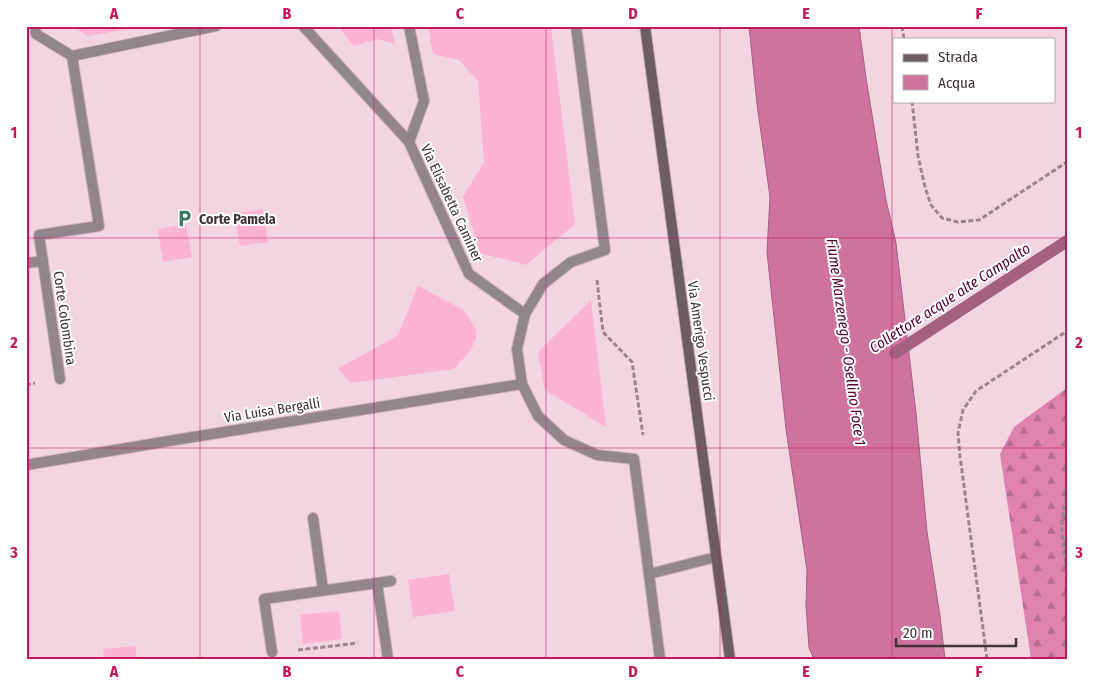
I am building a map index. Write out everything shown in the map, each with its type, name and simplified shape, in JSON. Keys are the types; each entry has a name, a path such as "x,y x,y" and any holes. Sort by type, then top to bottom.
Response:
{"main road":[{"name":"Via Amerigo Vespucci","path":"645,26 730,659"}],"street":[{"path":"33,32 72,56 216,26"},
{"name":"Via Elisabetta Caminer","path":"303,26 409,142 469,274 525,314"},
{"path":"409,26 424,101 409,142"},
{"path":"576,26 605,250 571,262 543,284 525,314 517,349 522,384 538,416 564,440 597,455 634,459 660,659"},
{"name":"Corte Colombina","path":"60,379 39,235 99,226 72,56"},
{"name":"Corte Colombina","path":"26,263 43,261"},
{"name":"Via Luisa Bergalli","path":"26,465 522,384"},
{"path":"313,518 323,590"},
{"path":"649,574 716,557"},
{"path":"272,652 264,599 390,581"},
{"path":"377,583 388,659"}],"path":[{"path":"912,102 918,156 925,187 932,205 942,218 958,222 979,220 1067,162"},
{"path":"594,254 603,332 632,362 646,455 634,459"},
{"path":"987,659 960,456 958,433 962,410 976,391 1067,331"},
{"path":"1067,498 1063,506 1062,534 1067,572"},
{"path":"272,652 385,641"}],"shaded area":[{"path":"72,26 144,26 88,36"},
{"path":"338,26 391,26 395,44 377,39 354,46"},
{"path":"428,26 551,26 575,224 526,265 480,253 463,197 484,162 478,81 459,60 433,54"},
{"path":"263,209 268,242 240,246 234,214"},
{"path":"186,224 192,257 163,262 158,229"},
{"path":"418,286 464,310 476,330 476,339 470,351 454,369 351,383 338,369 398,335"},
{"path":"591,300 606,427 545,390 538,352"},
{"path":"449,574 455,611 413,617 408,580"},
{"path":"339,611 342,639 303,644 300,615"},
{"path":"135,646 137,659 104,659 103,649"}],"green space":[{"path":"1067,388 1067,659 1031,659 1000,454 1014,427"}],"water":[{"name":"Fiume Marzenego - Osellino Foce 1","path":"749,26 859,26 886,200 896,243 916,413 927,532 945,659 814,659 809,648 806,605 807,570 786,429 767,252 770,197 757,104"}],"waterway":[{"name":"Collettore acque alte Campalto","path":"895,353 1067,241"}],"place":[{"name":"Corte Pamela","path":"185,219"}]}
